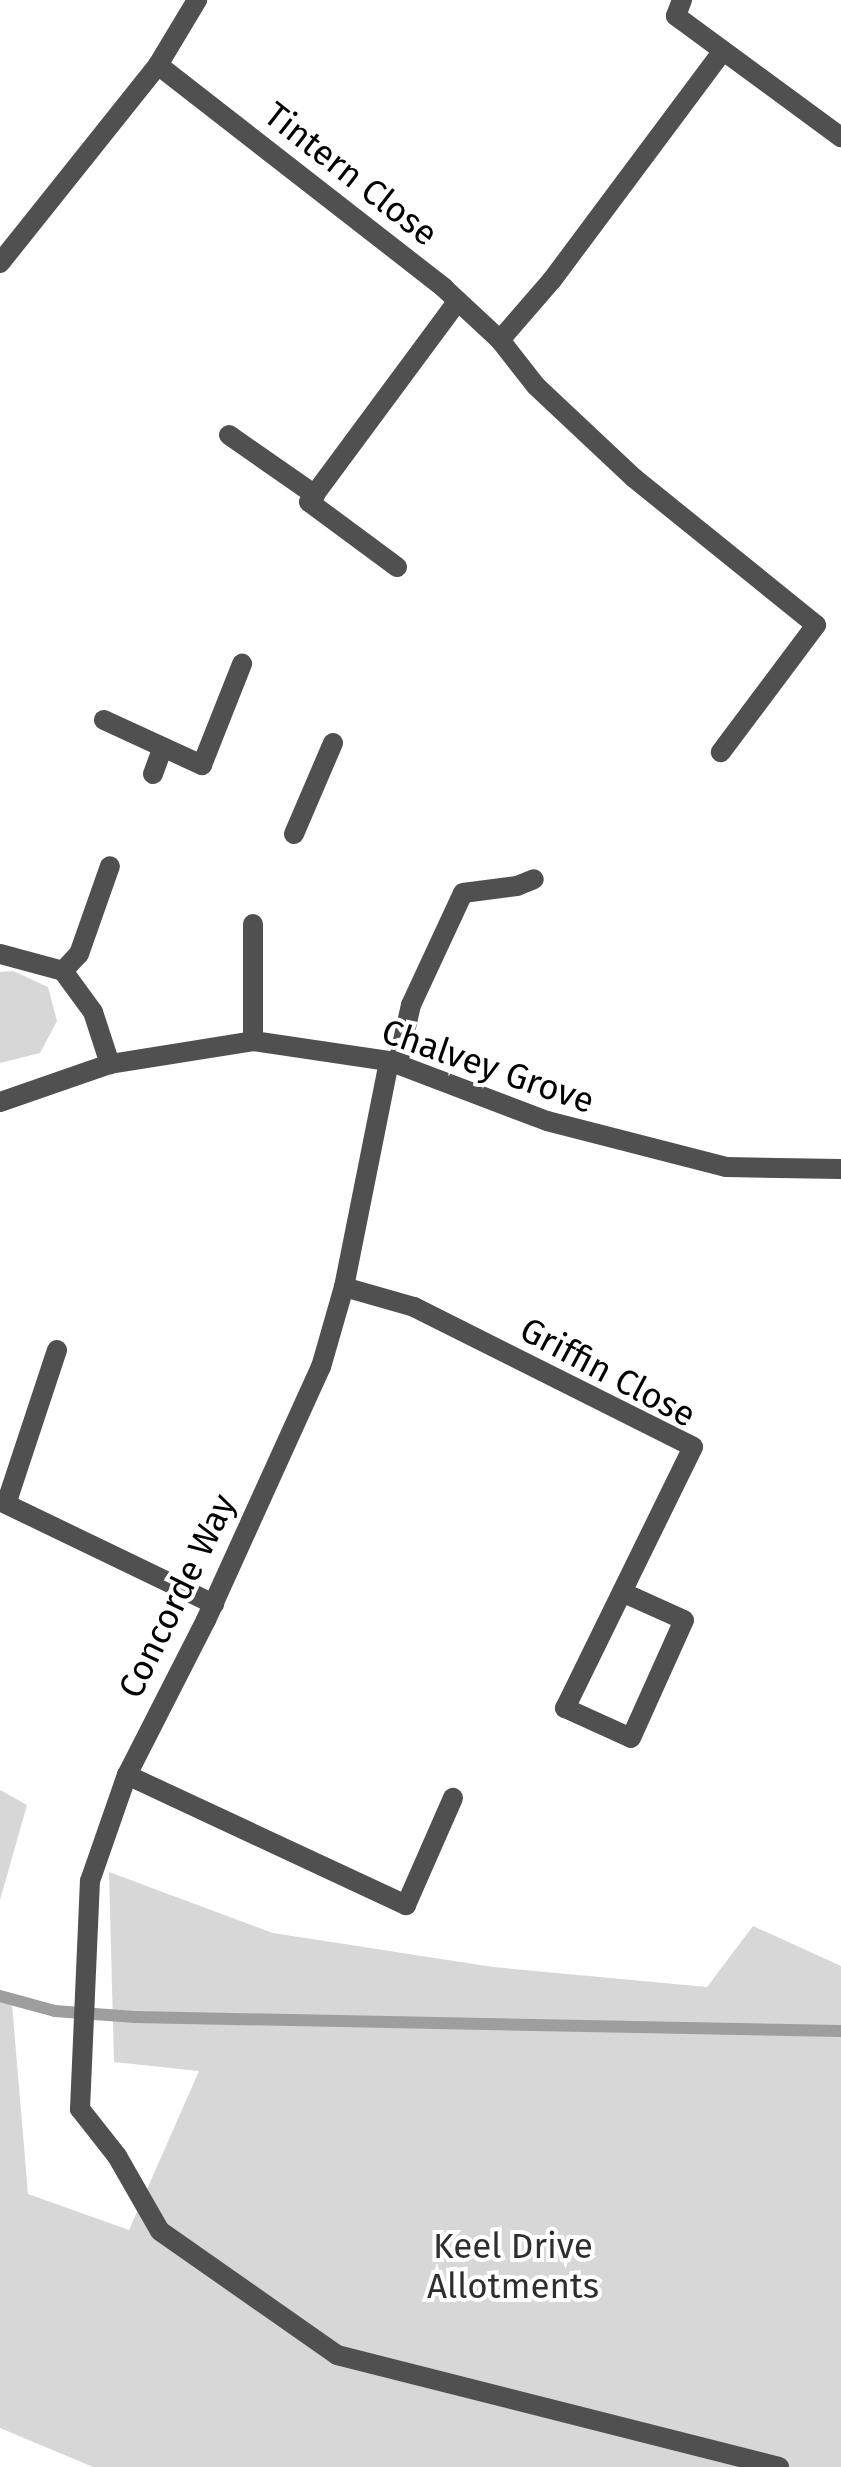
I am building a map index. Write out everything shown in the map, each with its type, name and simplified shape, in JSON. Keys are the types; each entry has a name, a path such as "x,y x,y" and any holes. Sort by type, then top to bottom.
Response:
{"street":[{"path":"0,263 158,64 197,0"},
{"path":"682,0 676,16 841,136"},
{"path":"500,340 552,280 723,50"},
{"name":"Tintern Close","path":"158,64 458,301 500,340 536,386 634,478 816,625 721,752"},
{"path":"397,566 310,502 458,301"},
{"path":"229,434 315,495"},
{"path":"104,720 202,764 242,664"},
{"path":"294,834 332,743"},
{"path":"153,774 162,749"},
{"path":"63,971 79,954 110,866"},
{"name":"Concorde Way","path":"534,879 517,886 463,892 411,1005 394,1062 344,1287 321,1367 214,1604 127,1775 90,1881 80,2109 117,2156 160,2231 338,2355 779,2467"},
{"path":"252,1041 253,924"},
{"path":"0,954 63,971 93,1012 110,1064"},
{"name":"Chalvey Grove","path":"0,1102 110,1064 252,1041 394,1062 607,1140 726,1167 841,1169"},
{"name":"Griffin Close","path":"344,1287 414,1308 693,1447 565,1708 631,1738 684,1620 622,1592"},
{"path":"56,1350 6,1504 214,1604"},
{"path":"127,1775 406,1904 452,1798"}],"green space":[{"path":"13,971 48,987 57,1021 40,1053 0,1063 0,972"},
{"path":"0,1790 27,1805 0,1900"},
{"name":"Keel Drive Allotments","path":"109,1872 273,1933 493,1967 707,1987 753,1926 841,1966 841,2467 93,2467 0,2428 0,2002 12,2004 28,2194 129,2230 199,2071 114,2062"}],"waterway":[{"path":"0,1996 55,2011 135,2017 841,2031"}]}
